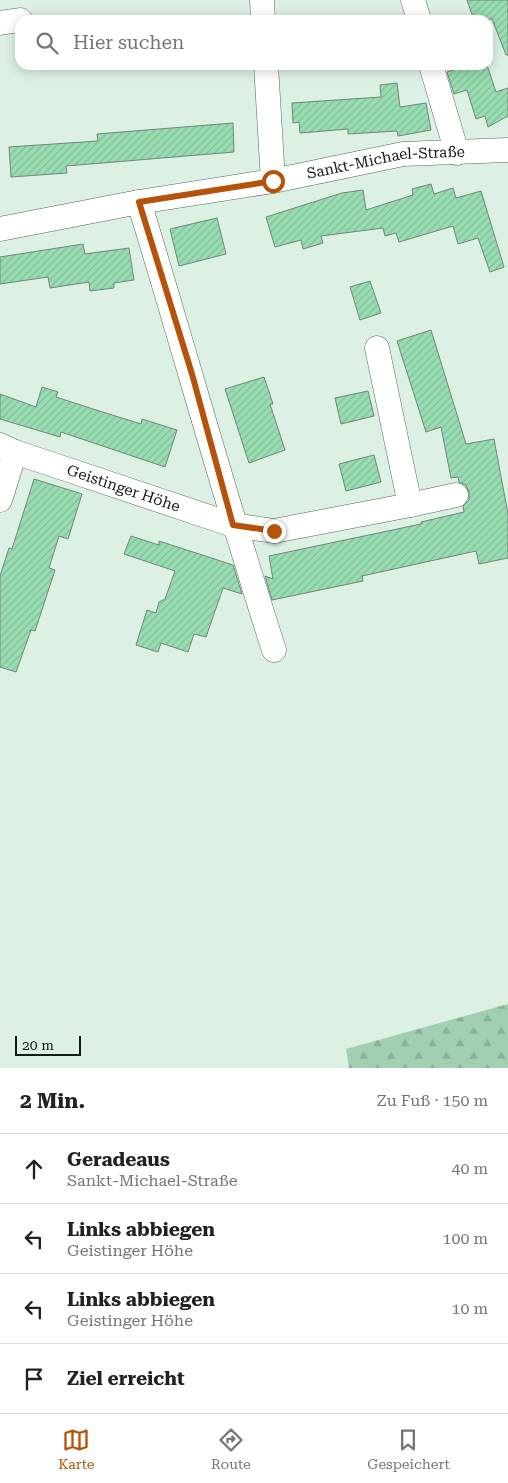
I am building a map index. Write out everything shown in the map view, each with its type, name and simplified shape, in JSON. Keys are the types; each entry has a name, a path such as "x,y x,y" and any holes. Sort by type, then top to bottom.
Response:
{"street":[{"path":"262,0 263,15"},
{"path":"414,0 418,15"},
{"path":"0,23 15,21"},
{"path":"266,70 273,181"},
{"path":"432,70 457,153"},
{"name":"Sankt-Michael-Straße","path":"0,229 139,202 273,181 403,154 508,150"},
{"path":"139,202 192,374 233,525 274,650"},
{"path":"378,348 410,505"},
{"name":"Geistinger Höhe","path":"0,500 8,449 233,525 274,531 456,495"}],"green space":[{"path":"508,1004 508,1068 349,1068 346,1049"}],"building":[{"path":"467,0 508,0 508,55 506,55 493,22 493,15 472,15"},
{"path":"453,70 489,70 496,92 508,88 508,116 488,127 485,116 476,119 467,90 454,94 447,72"},
{"path":"397,83 400,107 426,103 431,130 398,136 397,131 348,134 348,129 300,133 299,122 293,123 292,103 381,97 380,85"},
{"path":"233,123 234,152 66,166 67,173 11,177 9,147 98,141 97,134"},
{"path":"431,184 434,194 453,188 456,198 481,191 504,267 490,272 478,238 458,244 453,226 399,242 396,233 385,236 383,228 321,236 323,243 303,249 301,240 275,247 266,217 342,193 363,190 366,210 413,195 412,189"},
{"path":"217,218 226,254 179,266 170,229"},
{"path":"83,244 85,254 129,248 134,280 114,283 114,288 90,291 89,282 50,288 48,277 0,284 0,257"},
{"path":"370,281 381,313 360,320 350,287"},
{"path":"431,330 466,444 494,439 508,514 508,558 479,564 476,551 362,576 363,581 272,600 265,576 273,579 269,556 421,524 421,522 464,512 463,506 469,500 469,492 466,485 459,482 458,477 451,478 441,427 426,432 397,341"},
{"path":"264,377 273,404 270,404 285,450 249,463 225,389"},
{"path":"42,387 58,392 56,397 93,409 141,424 142,419 177,430 165,467 61,432 60,437 0,419 0,394 36,407"},
{"path":"368,391 374,416 341,424 335,398"},
{"path":"374,455 381,482 346,491 339,464"},
{"path":"34,479 82,494 68,539 59,536 49,568 55,570 35,631 31,630 16,672 0,667 0,576 9,548 12,549"},
{"path":"131,536 159,545 159,541 233,565 242,594 223,588 206,637 194,634 188,652 161,643 158,652 136,645 147,610 156,613 159,602 165,599 175,571 124,554"}],"route":[{"path":"273,181 139,202 192,374 233,525 274,531"}]}
